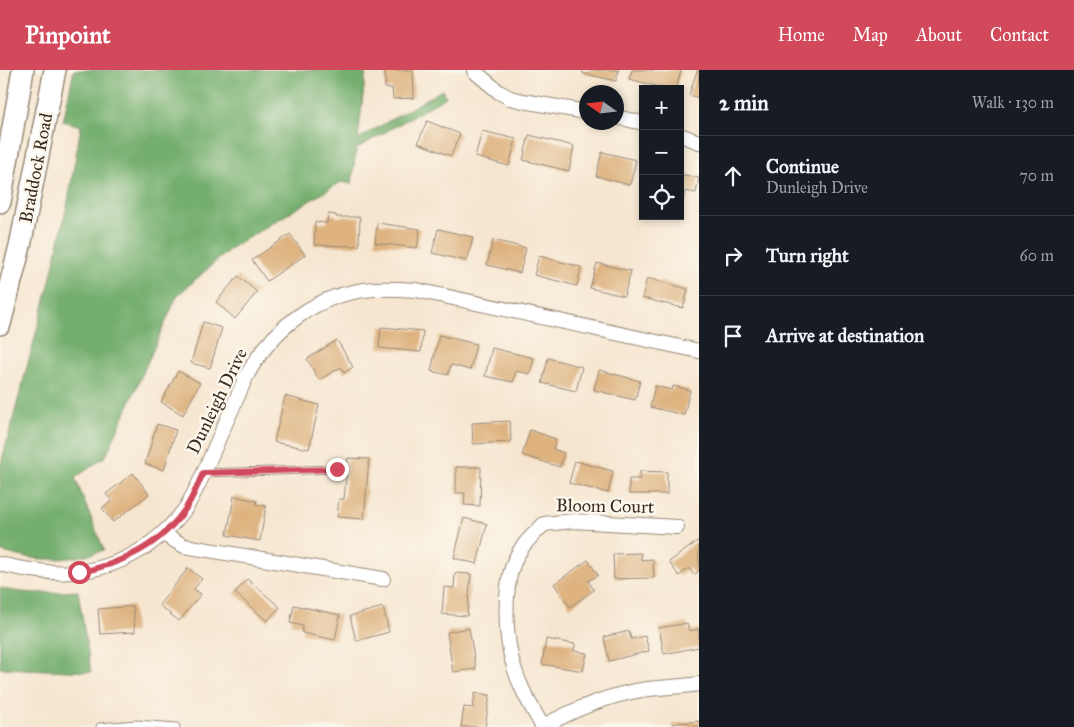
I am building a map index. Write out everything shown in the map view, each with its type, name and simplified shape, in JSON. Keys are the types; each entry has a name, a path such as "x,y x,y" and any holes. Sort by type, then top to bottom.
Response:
{"main road":[{"name":"Braddock Road","path":"0,202 24,70"},
{"name":"Braddock Road","path":"0,324 20,246 55,70"}],"street":[{"path":"474,72 499,92 510,98 579,111"},
{"path":"624,119 639,122"},
{"path":"684,136 699,142"},
{"name":"Dunleigh Drive","path":"0,564 43,572 63,573 92,570 115,563 134,554 163,534 185,509 195,491 246,377 267,344 283,328 310,308 330,299 350,293 380,289 416,290 699,351"},
{"name":"Bloom Court","path":"542,727 515,672 506,632 508,587 512,568 520,550 544,524 573,521 677,527"},
{"path":"163,534 184,546 383,579"},
{"path":"542,727 578,709 608,698 640,690 699,684"}],"lane":[{"path":"203,473 337,469"},
{"path":"100,727 136,724 176,727"}],"green space":[{"path":"74,70 366,70 358,139 442,90 446,97 356,149 352,184 341,182 231,248 177,296 106,456 75,478 104,550 78,557 39,559 0,551 0,467 49,285 68,201 81,126 63,121"},
{"path":"0,588 29,593 78,591 91,672 0,668"}],"building":[{"path":"385,70 413,70 414,98 393,99 392,88 385,88"},
{"path":"583,70 619,70 616,81 582,73"},
{"path":"632,70 681,71 677,85 652,85 629,79"},
{"path":"697,71 699,71 699,98 689,95"},
{"path":"427,121 460,134 451,156 418,143"},
{"path":"482,131 516,139 509,166 475,157"},
{"path":"529,135 574,146 569,171 523,160"},
{"path":"602,152 636,160 630,185 596,176"},
{"path":"684,175 699,178 696,193 685,191 684,196"},
{"path":"328,214 336,215 336,217 360,217 359,246 314,245 315,222 327,223"},
{"path":"377,223 420,229 417,248 375,243"},
{"path":"438,229 473,237 467,261 432,253"},
{"path":"290,234 305,255 267,281 252,260"},
{"path":"493,240 526,248 520,273 487,265"},
{"path":"539,256 581,267 577,286 534,275"},
{"path":"597,263 631,271 624,296 590,288"},
{"path":"238,276 257,292 235,319 216,302"},
{"path":"647,278 688,289 683,308 642,298"},
{"path":"203,322 222,328 210,368 191,363"},
{"path":"381,327 423,331 421,352 379,348"},
{"path":"439,335 476,344 470,370 451,365 448,375 431,371"},
{"path":"337,340 353,367 344,373 341,367 319,380 307,359"},
{"path":"492,348 534,358 530,374 516,371 513,382 485,376"},
{"path":"548,358 582,367 576,391 542,383"},
{"path":"599,370 640,381 635,400 594,390"},
{"path":"178,371 200,383 183,415 161,402"},
{"path":"655,386 672,390 673,386 690,390 684,415 650,407"},
{"path":"285,396 319,405 309,449 274,442"},
{"path":"510,421 511,442 473,444 472,423"},
{"path":"157,424 176,430 164,470 145,464"},
{"path":"530,430 556,439 553,449 564,453 560,467 522,455"},
{"path":"348,458 369,459 364,519 337,517 339,499 344,499"},
{"path":"575,461 613,471 608,493 569,483"},
{"path":"456,467 481,467 480,506 464,505 465,493 456,493"},
{"path":"640,471 667,472 667,494 629,494 629,479 640,479"},
{"path":"133,473 149,494 113,522 102,508 112,501 106,494"},
{"path":"234,496 257,501 256,504 266,506 260,541 227,535"},
{"path":"464,518 487,524 477,564 454,558"},
{"path":"699,540 699,571 694,575 689,568 679,576 669,562"},
{"path":"641,553 641,560 653,559 654,578 614,579 613,554"},
{"path":"588,560 598,575 588,581 594,590 570,607 554,584"},
{"path":"188,568 202,579 194,589 201,594 179,621 159,605"},
{"path":"455,573 471,574 467,616 442,614 444,587 454,588"},
{"path":"247,579 280,607 267,621 235,593"},
{"path":"294,605 340,615 335,640 302,633 303,626 290,623"},
{"path":"133,606 135,632 100,634 98,609"},
{"path":"383,607 389,632 356,641 350,616"},
{"path":"687,623 689,631 699,629 699,647 664,654 659,628"},
{"path":"469,628 476,669 453,672 447,632"},
{"path":"629,631 631,639 645,636 649,651 609,661 604,637"},
{"path":"546,639 575,644 574,651 587,653 583,671 542,664"},
{"path":"475,693 490,695 485,727 461,727 464,707 473,708"},
{"path":"699,721 699,727 672,727 672,724"}],"route":[{"path":"79,572 115,563 134,554 163,534 185,509 203,473 337,469"}]}
